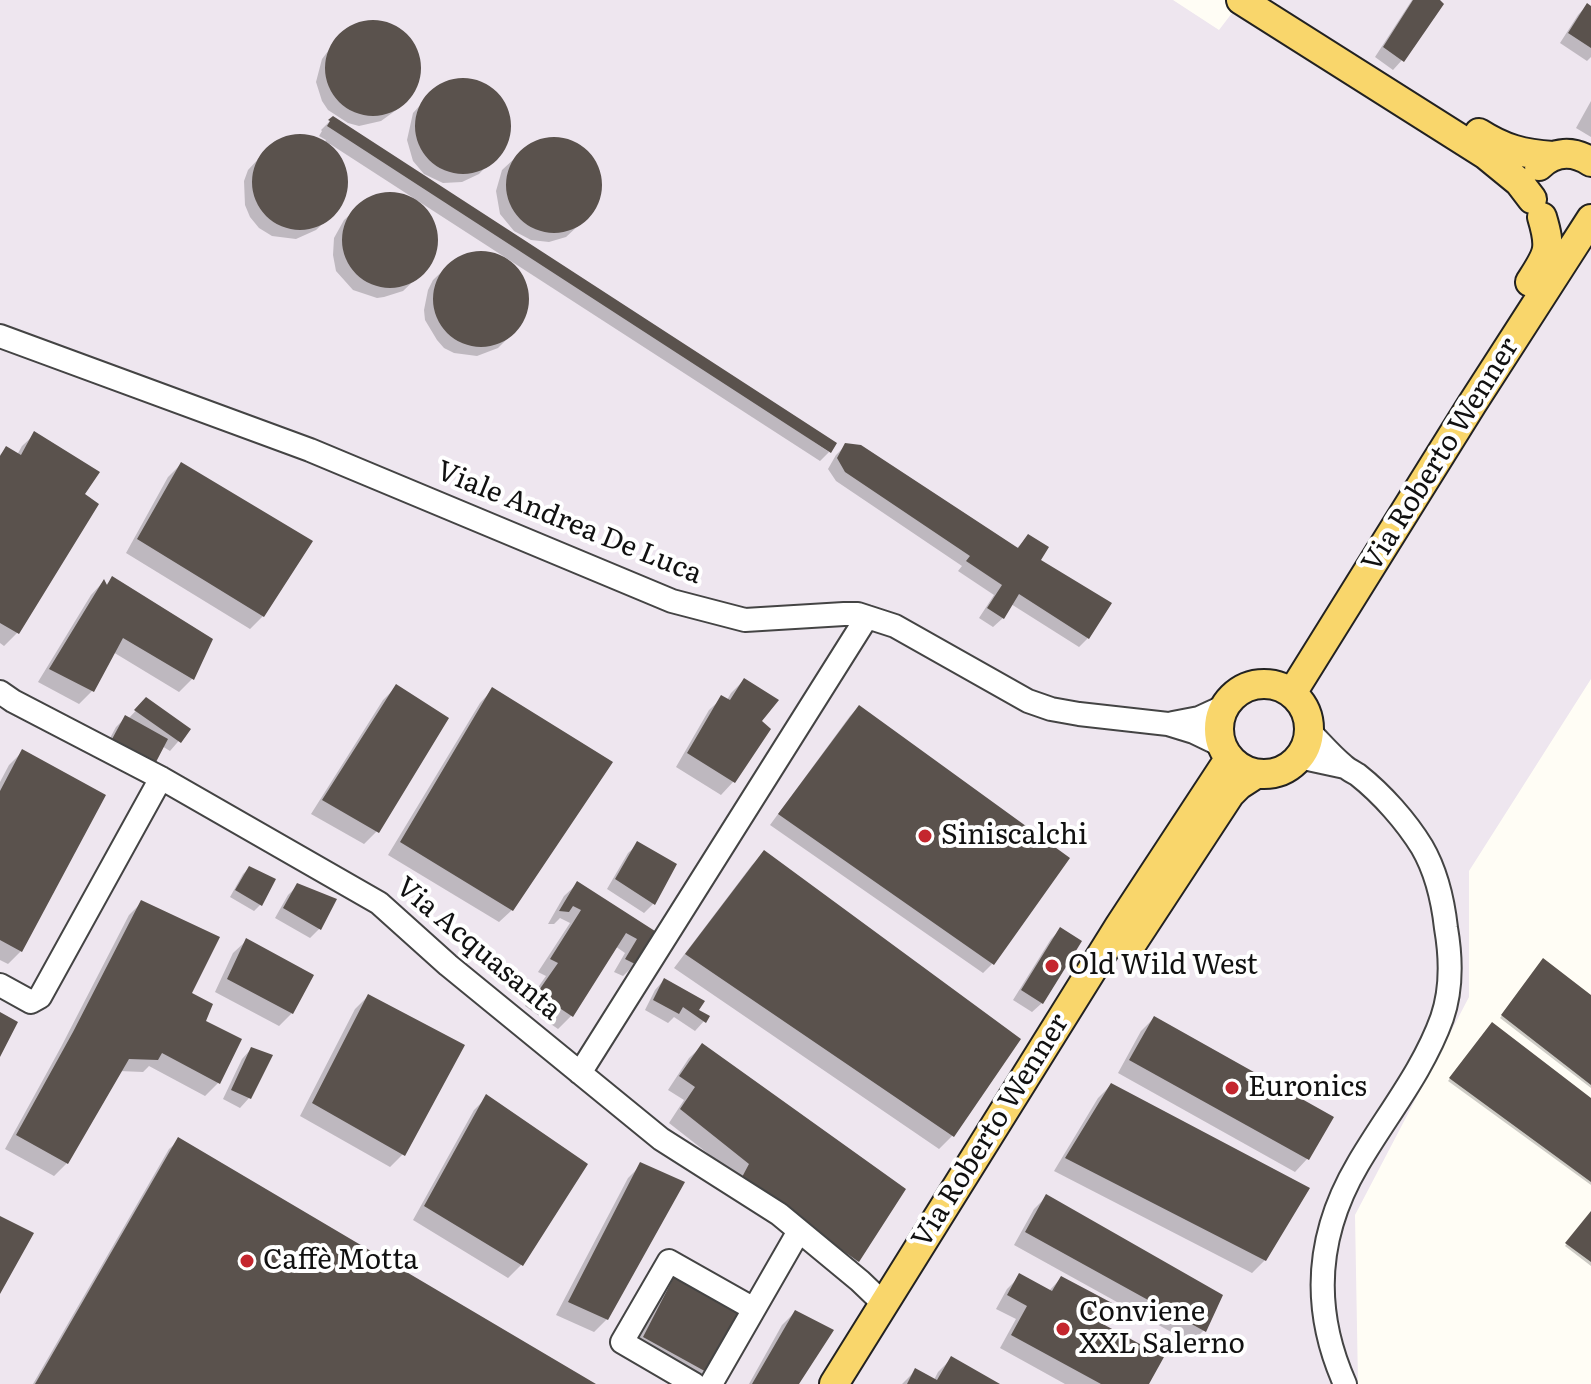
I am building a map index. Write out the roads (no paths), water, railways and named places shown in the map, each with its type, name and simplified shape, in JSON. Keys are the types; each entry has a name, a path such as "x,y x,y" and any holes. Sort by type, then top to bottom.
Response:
{"main road":[{"path":"1241,0 1494,161 1519,182 1537,208 1559,225 1580,224 1591,218"},
{"path":"1273,0 1502,147 1553,156"},
{"path":"1537,208 1531,183 1543,162 1563,153 1588,157"},
{"name":"Via Roberto Wenner","path":"1283,689 1284,675 1457,392 1544,261 1548,246 1537,208"},
{"name":"Via Roberto Wenner","path":"1283,689 1591,218"},
{"path":"1258,684 1283,689 1303,706 1307,714 1309,731 1305,748 1291,766 1274,773 1256,774 1241,769 1225,752 1218,729 1225,706 1243,689 1258,684"},
{"name":"Via Roberto Wenner","path":"834,1384 1225,752"},
{"name":"Via Roberto Wenner","path":"851,1384 1084,1014 1230,794 1256,774"}],"street":[{"name":"Viale Andrea De Luca","path":"0,336 310,450 672,601 745,620 844,614 867,617 912,634 1028,701 1051,709 1091,716 1168,724"},
{"path":"580,1073 867,617"},
{"name":"Via Acquasanta","path":"0,692 161,778 379,903 448,965 661,1139 779,1214 883,1303"},
{"path":"1168,724 1199,718 1225,706"},
{"path":"1168,724 1194,732 1225,752"},
{"path":"1309,731 1345,767 1374,790 1423,848 1445,916 1450,977 1443,1016 1433,1039 1414,1077 1356,1166 1327,1237 1323,1258 1323,1299 1335,1358 1345,1384"},
{"path":"1297,759 1345,767"},
{"path":"0,985 31,1002 40,997 161,778"},
{"path":"711,1384 799,1231"},
{"path":"694,1384 622,1342 669,1261 754,1309"}],"place":[{"name":"Siniscalchi","path":"925,836"},
{"name":"Old Wild West","path":"1052,966"},
{"name":"Euronics","path":"1232,1088"},
{"name":"Caffè Motta","path":"247,1261"},
{"name":"Conviene XXL Salerno","path":"1063,1329"}]}
